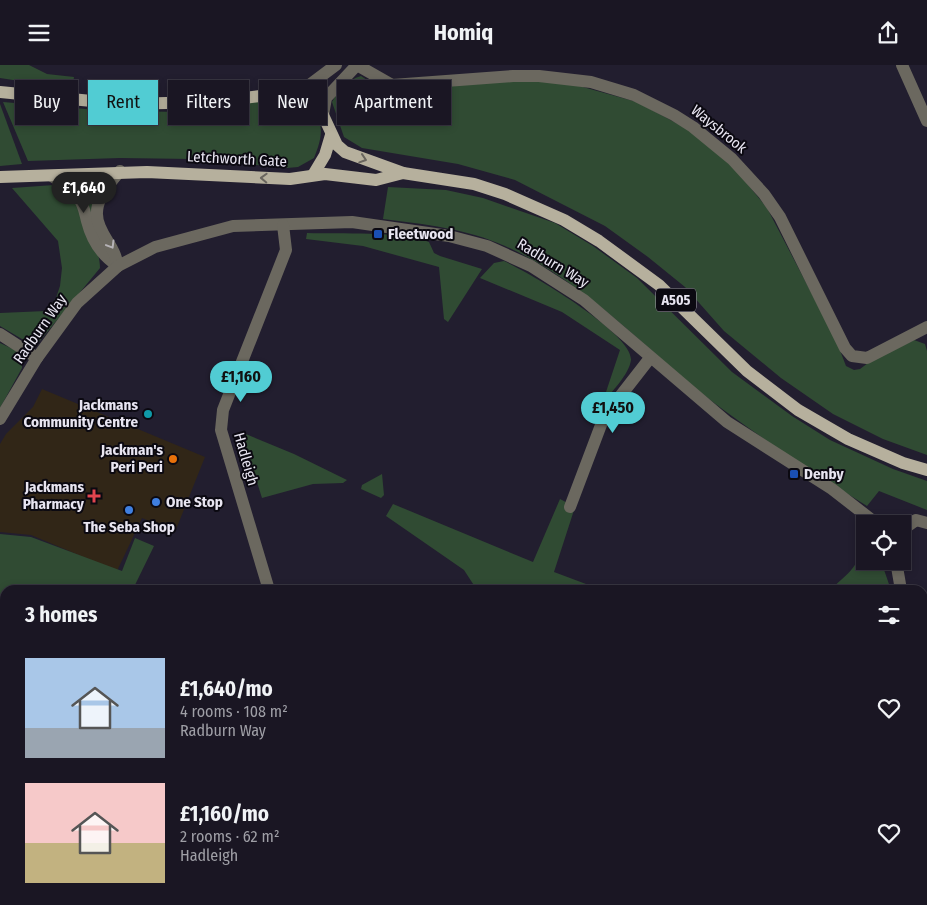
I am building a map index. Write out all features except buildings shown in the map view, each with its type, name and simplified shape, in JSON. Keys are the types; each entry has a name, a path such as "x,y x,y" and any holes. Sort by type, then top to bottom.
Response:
{"main road":[{"path":"0,91 122,105 212,102 259,96"},
{"path":"313,175 325,155 331,135 327,125"},
{"name":"A505","path":"331,135 337,145 345,152 403,173 474,184 506,195 564,220 607,246 659,285 747,371 798,410 848,439 903,463 927,470"},
{"name":"Letchworth Gate","path":"0,177 52,176 120,171 290,179 313,175"},
{"name":"A505","path":"313,175 325,174 376,179 403,173"}],"street":[{"path":"316,80 336,65"},
{"path":"327,97 357,65"},
{"name":"Waysbrook","path":"357,65 392,85 539,76 591,82 634,95 693,127 732,159 764,195 780,217 845,348 852,355 867,358 927,327"},
{"path":"902,65 927,121"},
{"path":"118,266 115,251 99,226 97,209 104,189 120,171"},
{"path":"52,176 67,186 80,200 96,244 103,256 118,266"},
{"name":"Radburn Way","path":"0,419 37,358 77,303 118,266 154,247 234,226 352,222 449,236 486,246 532,266 584,300 727,422 832,489 865,515"},
{"name":"Hadleigh","path":"267,585 221,431 223,410 286,250 283,225"},
{"path":"0,334 37,358"},
{"path":"570,507 604,417 650,358"},
{"path":"911,524 916,520 927,523"},
{"path":"898,570 900,585"}],"shaded area":[{"path":"42,389 205,457 175,532 142,518 117,571 31,535 0,532 0,444 6,434 33,407"}],"green space":[{"path":"0,65 29,65 47,74 74,77 74,80 15,80 0,78"},
{"path":"361,76 367,80 352,80"},
{"path":"530,80 572,84 637,102 691,131 716,150 740,175 767,208 836,340 846,366 854,370 860,369 872,360 914,340 925,344 927,351 927,455 883,439 833,414 781,378 724,331 685,287 605,226 515,180 458,164 362,148 344,137 340,125 451,125 451,85"},
{"path":"337,94 337,117 332,102"},
{"path":"249,101 259,101 259,125 320,125 320,137 314,158 298,167 287,168 192,159 120,158 28,161 3,102 15,103 15,125 78,125 78,108 88,109 88,125 158,125 158,112 168,112 168,125 249,125"},
{"path":"0,104 22,164 0,166"},
{"path":"54,185 77,201 90,227 96,245 100,268 39,342 32,345 0,326 0,313 46,311 56,298 60,286 62,268 58,241 12,188"},
{"path":"79,185 98,185 92,208 92,218"},
{"path":"388,187 446,190 483,198 555,223 593,246 637,278 732,372 792,416 830,440 893,469 927,481 927,510 879,491 867,506 849,495 725,411 593,301 536,262 505,246 476,235 430,225 383,219"},
{"path":"307,233 352,233 417,238 429,242 434,253 440,256 482,269 448,322 444,319 439,267 363,246 306,239"},
{"path":"504,261 534,277 577,305 598,320 627,348 631,360 630,366 602,404 620,350 562,312 480,278 494,263"},
{"path":"0,343 15,350 22,358 22,368 0,408"},
{"path":"241,432 294,454 347,480 343,483 313,484 262,498"},
{"path":"382,474 384,495 381,498 361,489 362,485"},
{"path":"560,499 575,507 554,572 589,585 474,585 464,570 386,516 393,504 533,562"},
{"path":"0,534 31,537 122,571 135,538 154,546 135,585 0,585"},
{"path":"856,563 856,570 884,570 889,585 835,585"}],"place":[{"name":"Fleetwood","path":"378,234"},
{"name":"Jackmans Community Centre","path":"148,414"},
{"name":"Jackman's Peri Peri","path":"173,459"},
{"name":"Denby","path":"794,474"},
{"name":"Jackmans Pharmacy","path":"94,496"},
{"name":"One Stop","path":"156,502"},
{"name":"The Seba Shop","path":"129,510"}]}
